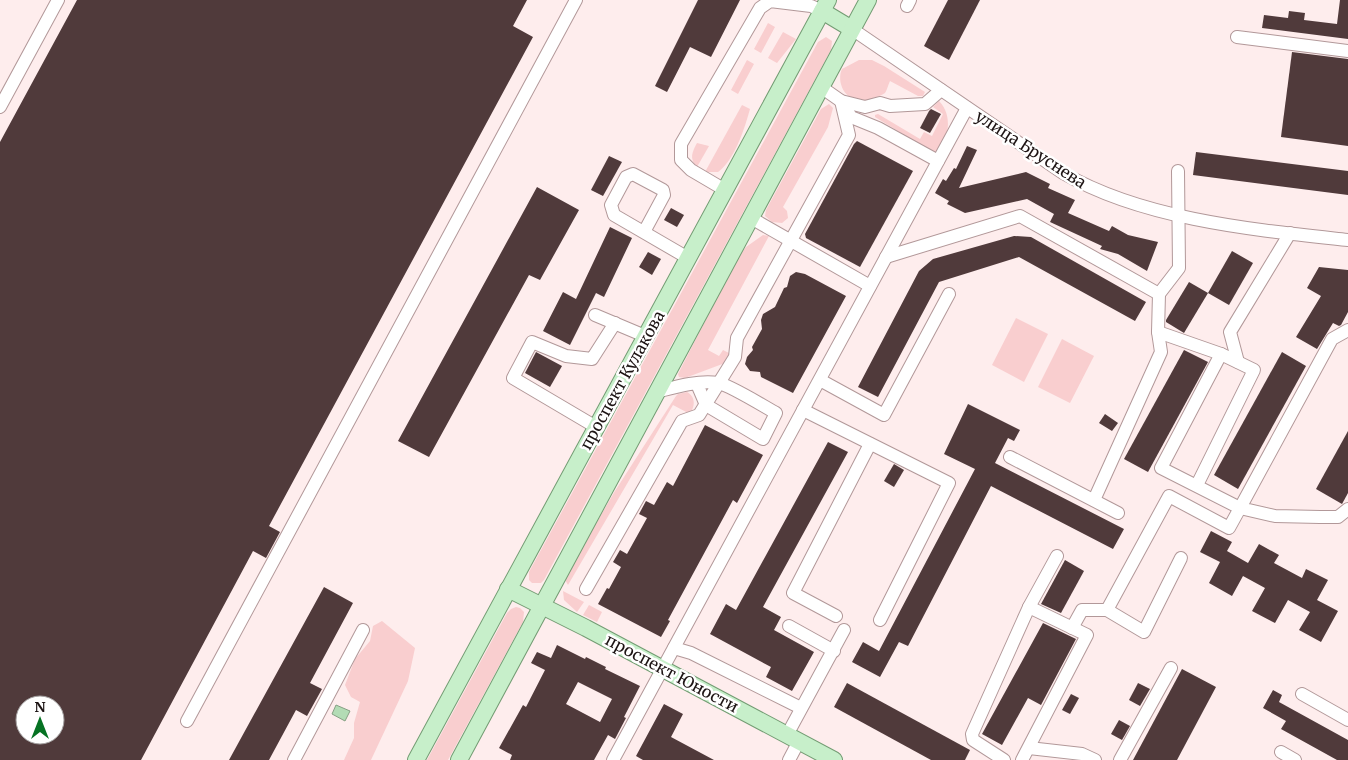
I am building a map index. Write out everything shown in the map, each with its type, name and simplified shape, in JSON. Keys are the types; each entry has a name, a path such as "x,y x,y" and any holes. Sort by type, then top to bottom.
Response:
{"main road":[{"path":"459,760 868,0"},
{"path":"817,4 852,29"},
{"name":"проспект Кулакова","path":"416,760 725,190 817,4"},
{"name":"проспект Юности","path":"508,589 542,605 834,760"}],"street":[{"path":"0,107 58,0"},
{"path":"187,721 576,0"},
{"path":"725,190 691,170 686,165 682,160 681,144 760,8 770,1 817,4"},
{"name":"улица Бруснева","path":"852,29 1063,173 1084,185 1141,205 1179,215 1290,233 1348,240"},
{"path":"1238,37 1348,51"},
{"path":"821,87 841,101 865,107 880,103 890,106 925,104 941,90"},
{"path":"841,101 851,117 878,128 938,161"},
{"path":"586,589 682,421 699,415 735,357 737,338 849,134 841,101"},
{"path":"613,760 967,108"},
{"path":"1094,500 1161,352 1158,332 1159,294 1179,268 1178,171"},
{"path":"644,232 664,195 663,190 633,174 626,176 611,206 614,215 688,258"},
{"path":"886,257 1020,216 1159,294"},
{"path":"751,218 870,286"},
{"path":"1238,362 1230,332 1290,233"},
{"path":"820,380 884,415 949,294"},
{"path":"595,314 646,336"},
{"path":"596,427 512,378 532,342 566,356 592,359 615,323"},
{"path":"1107,610 1169,496 1229,528 1332,339 1348,330"},
{"path":"1158,332 1221,354 1254,370 1197,485"},
{"path":"1221,354 1161,468 1240,508 1275,516 1338,517 1348,509"},
{"path":"656,392 677,386 697,384 719,383 776,413 763,439 706,405 697,384"},
{"path":"803,410 949,483 880,620"},
{"path":"836,616 793,594 870,444"},
{"path":"1010,457 1118,512"},
{"path":"1004,760 974,740 972,734 1028,607 1057,556"},
{"path":"1072,628 1082,610 1107,610 1144,632 1181,558"},
{"path":"1022,760 1087,635 1028,607"},
{"path":"789,626 834,650"},
{"path":"294,760 363,630"},
{"path":"789,760 801,708 844,630"},
{"path":"674,648 691,653 801,708"},
{"path":"1120,760 1172,668"},
{"path":"1302,694 1348,720"},
{"path":"1029,748 1082,754 1095,760"},
{"path":"1281,752 1295,760"}],"shaded area":[{"path":"768,23 775,27 761,53 754,49"},
{"path":"783,32 796,39 777,63 768,58"},
{"path":"826,37 832,41 831,50 544,580 541,583 532,583 529,580 529,572 818,42"},
{"path":"747,60 754,64 738,94 731,90"},
{"path":"859,60 872,60 884,66 925,92 923,96 918,96 890,81 885,93 879,96 862,101 851,98 843,90 840,74 842,69"},
{"path":"939,101 946,113 948,128 944,142 934,153 875,117 878,114 920,139 924,132 932,136 943,114 933,107"},
{"path":"829,104 833,108 828,127 783,207 787,211 788,218 782,223 772,222 765,216 766,210 821,109"},
{"path":"742,105 750,109 742,135 734,152 718,172 705,172"},
{"path":"697,143 709,146 697,167 692,155"},
{"path":"763,235 769,236 708,350 719,356 723,350 729,353 725,363 685,378 679,377 678,374 739,255 746,247"},
{"path":"1016,318 1048,334 1024,382 992,365"},
{"path":"1062,339 1094,356 1070,403 1038,387"},
{"path":"687,392 692,396 694,402 690,414 673,405 568,585 564,578 615,491 676,396"},
{"path":"563,591 584,602 577,612 564,600"},
{"path":"589,605 602,612 597,622 583,615"},
{"path":"516,607 524,612 523,622 448,760 427,760 507,613"},
{"path":"382,621 415,648 408,681 371,760 344,760 354,738 354,723 360,702 351,697 345,685 355,659 370,641 373,626"},
{"path":"336,705 350,711 345,721 332,714"}],"building":[{"path":"77,0 527,0 513,26 533,37 269,526 280,532 266,558 253,551 141,760 0,760 0,142"},
{"path":"698,0 740,0 711,57 690,47 667,92 655,86"},
{"path":"948,0 980,0 949,60 924,46"},
{"path":"1340,0 1348,0 1348,39 1262,28 1264,15 1288,18 1289,11 1305,13 1304,20 1337,24"},
{"path":"1292,52 1348,59 1348,146 1281,137"},
{"path":"931,109 941,114 930,133 920,128"},
{"path":"857,141 913,171 860,267 806,238 805,234"},
{"path":"967,146 977,150 959,188 1026,172 1050,184 1048,188 1075,200 1068,213 1109,231 1112,226 1128,235 1158,242 1147,271 1118,254 1100,249 1102,246 1050,222 1054,214 1027,199 965,213 947,204 949,201 935,193 943,179 946,181 954,168 956,169"},
{"path":"1196,152 1348,171 1348,195 1193,175"},
{"path":"609,156 622,162 603,196 591,190"},
{"path":"537,187 579,210 540,280 529,275 429,457 398,441"},
{"path":"671,208 684,215 677,227 664,220"},
{"path":"610,227 632,238 604,297 596,293 570,345 543,331 563,292 576,299"},
{"path":"1014,236 1031,237 1146,302 1135,321 1019,257 939,282 878,397 858,387 919,271 933,259"},
{"path":"1232,251 1253,263 1229,305 1208,293"},
{"path":"648,252 661,259 652,275 639,267"},
{"path":"1319,267 1348,270 1348,312 1341,325 1333,323 1317,349 1296,337 1321,296 1307,288"},
{"path":"796,272 805,274 846,296 793,393 761,377 760,372 750,371 745,364 762,329 761,320 763,314 775,307 784,288 787,287 790,276"},
{"path":"1189,282 1208,293 1184,333 1166,322 1166,320"},
{"path":"1184,350 1208,362 1148,472 1124,459"},
{"path":"536,352 562,366 550,387 525,373"},
{"path":"1282,352 1306,366 1238,489 1214,475"},
{"path":"968,404 1020,430 1014,441 1008,438 995,463 1124,529 1113,549 991,486 908,646 899,642 880,677 852,662 863,642 879,651 975,469 944,454"},
{"path":"1105,414 1118,423 1112,431 1099,423"},
{"path":"705,425 763,455 737,503 733,500 668,620 670,621 661,637 598,604 621,567 613,562 620,550 627,554 647,518 639,514 646,501 654,505 667,482 673,486"},
{"path":"1348,431 1348,493 1342,504 1316,489"},
{"path":"828,442 848,452 763,607 781,617 774,630 814,652 792,691 766,677 771,667 710,634 726,604 736,610"},
{"path":"894,464 904,470 894,487 884,481"},
{"path":"1211,531 1232,542 1227,551 1248,563 1259,544 1279,555 1274,563 1302,578 1306,569 1328,580 1317,600 1338,611 1321,642 1299,630 1310,612 1288,600 1275,623 1252,611 1265,588 1243,576 1232,596 1209,583 1220,562 1200,552"},
{"path":"1065,560 1084,571 1061,613 1041,604"},
{"path":"324,587 353,603 310,683 322,689 307,716 296,710 269,760 229,760"},
{"path":"1043,623 1076,639 1041,705 1028,698 1002,745 982,734"},
{"path":"557,645 585,659 586,657 606,667 605,669 640,686 615,739 608,735 594,760 510,760 512,755 499,748 523,705 526,707 545,670 531,663 537,652 551,658","holes":["578,682 612,699 600,722 566,704"]},
{"path":"1182,669 1216,687 1177,760 1133,760"},
{"path":"847,683 970,750 965,760 931,760 834,707"},
{"path":"1138,683 1150,689 1140,706 1129,700"},
{"path":"1273,690 1282,695 1279,702 1348,740 1348,760 1337,760 1281,729 1286,721 1263,708"},
{"path":"1071,694 1079,698 1070,714 1062,710"},
{"path":"664,704 683,714 671,737 714,760 643,760 636,756"},
{"path":"1119,720 1130,726 1122,740 1111,734"}]}
